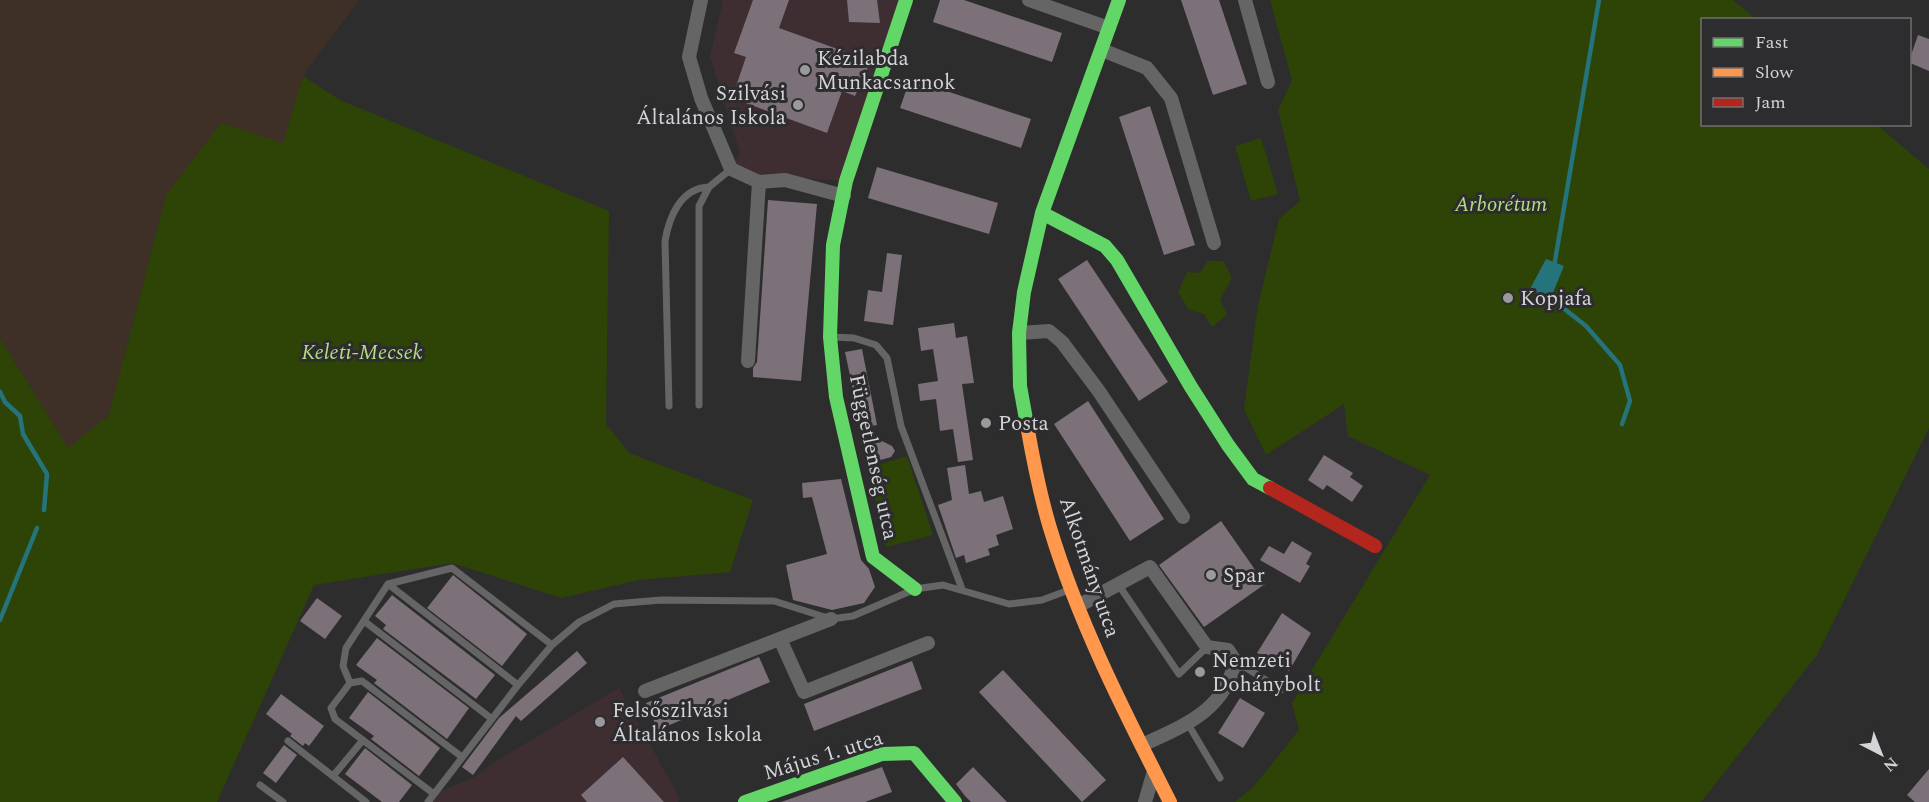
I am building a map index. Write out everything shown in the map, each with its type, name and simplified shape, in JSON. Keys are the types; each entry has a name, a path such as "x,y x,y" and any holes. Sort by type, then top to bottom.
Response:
{"street":[{"path":"701,0 689,57 701,98 731,170 759,182 785,180 844,196"},
{"name":"Függetlenség utca","path":"906,0 846,181 833,245 830,337 836,398 873,556 915,589"},
{"path":"1029,0 1109,28"},
{"name":"Alkotmány utca","path":"1119,0 1042,213 1024,292 1019,333 1020,387 1050,528 1078,606 1111,685 1170,802"},
{"path":"1245,0 1268,82"},
{"path":"1102,50 1147,68 1171,98 1214,243"},
{"path":"748,361 759,182"},
{"path":"1042,213 1105,246 1117,260 1191,387 1232,452 1253,479 1375,546"},
{"path":"1019,333 1049,331 1062,342 1098,390 1184,517"},
{"path":"1078,606 1150,567 1207,647 1228,650 1235,661 1232,678 1213,705 1188,724 1142,745"},
{"path":"645,691 831,618"},
{"path":"780,639 804,692 928,643"},
{"name":"Május 1. utca","path":"745,802 882,754 914,753 955,802"},
{"path":"1145,802 1154,771"}],"lane":[{"path":"699,405 699,206 709,187 731,170"},
{"path":"669,406 665,241 668,224 679,202 701,188 709,187"},
{"path":"830,337 854,338 876,345 887,358 900,426 962,589"},
{"path":"350,683 343,666 346,648 388,584 452,568 552,645"},
{"path":"388,584 518,685"},
{"path":"1118,584 1179,674 1207,647"},
{"path":"428,802 518,685 552,645 579,622 614,604 661,600 774,601 831,618 853,616 915,589 943,585 1009,604 1042,600 1072,589"},
{"path":"364,621 492,719"},
{"path":"1234,668 1245,667 1281,690"},
{"path":"434,794 335,719 331,708 350,683 362,681 462,758"},
{"path":"1188,724 1220,778"},
{"path":"333,776 363,740"},
{"path":"288,741 366,802"},
{"path":"260,785 283,802"}],"shaded area":[{"path":"0,0 359,0 303,76 283,143 166,195 109,415 68,449 0,338"},
{"name":"Szilvási Általános Iskola","path":"723,0 906,0 846,181 787,177 759,182 731,169 740,153 710,56"},
{"name":"Felsőszilvási Általános Iskola","path":"619,688 680,799 678,802 428,802 434,794 473,778 504,756"}],"green space":[{"name":"Arborétum","path":"1270,0 1733,0 1755,18 1701,18 1701,126 1878,126 1929,169 1929,428 1817,655 1701,802 1235,802 1255,785 1299,730 1292,703 1430,475 1348,436 1344,404 1266,455 1244,409 1258,305 1279,219 1300,201 1278,110 1292,80"},
{"name":"Keleti-Mecsek","path":"303,76 340,100 609,211 606,424 629,453 753,500 730,572 639,580 561,598 452,563 314,585 217,802 0,802 0,338 68,448 109,415 166,195 221,123 283,143"},
{"path":"1261,138 1278,194 1251,201 1235,146"},
{"path":"1208,261 1223,261 1232,278 1220,299 1227,315 1212,327 1204,314 1189,310 1178,292 1187,272 1200,273"},
{"path":"907,456 933,535 886,547 868,468"}],"water":[{"path":"1546,259 1564,266 1552,295 1537,296 1531,287"}],"building":[{"name":"Kézilabda Munkacsarnok","path":"753,0 789,0 779,28 871,61 855,96 842,91 827,133 732,98 746,57 734,53"},
{"path":"847,0 877,0 880,23 849,22"},
{"path":"940,0 964,0 1062,33 1052,62 933,22"},
{"path":"1181,0 1219,0 1247,84 1213,95"},
{"path":"1918,35 1929,39 1929,71 1911,63 1911,55"},
{"path":"910,79 1031,119 1021,148 900,108"},
{"path":"1150,106 1195,245 1164,255 1119,117"},
{"path":"877,167 998,203 989,234 868,198"},
{"path":"768,200 817,204 801,381 753,377 753,368 757,362"},
{"path":"887,253 902,255 893,325 864,321 868,290 882,292"},
{"path":"1087,260 1168,382 1139,401 1058,279"},
{"path":"954,323 956,338 967,336 974,383 962,384 973,460 958,462 953,429 940,431 936,399 920,401 918,384 938,381 933,349 921,351 918,328"},
{"path":"862,349 877,425 861,428 845,352"},
{"path":"1088,401 1164,519 1130,541 1054,424"},
{"path":"870,435 892,446 895,451 891,457 877,461"},
{"path":"1324,455 1353,473 1350,477 1363,486 1352,502 1327,485 1323,490 1308,480"},
{"path":"965,465 969,494 981,491 984,502 1003,496 1013,529 996,535 999,545 988,549 990,555 966,563 964,555 956,558 938,505 952,500 947,468"},
{"path":"841,479 861,560 869,569 875,587 864,603 832,610 793,600 786,565 827,554 812,497 803,498 802,483"},
{"name":"Spar","path":"1221,521 1265,584 1204,627 1159,565"},
{"path":"1292,541 1312,553 1306,564 1310,566 1300,583 1260,560 1269,546 1284,554"},
{"path":"453,575 527,634 502,666 427,608"},
{"path":"392,595 495,675 476,699 383,629 386,625 375,616"},
{"path":"317,598 342,616 325,639 300,621"},
{"path":"1282,613 1311,633 1289,671 1257,653"},
{"path":"377,638 469,708 447,739 374,683 377,680 356,665"},
{"path":"577,651 587,663 521,721 516,716 473,775 462,767 499,718"},
{"path":"759,657 770,682 658,730 646,703"},
{"path":"912,661 922,689 814,731 804,704"},
{"path":"1003,670 1106,780 1082,802 979,692"},
{"path":"368,692 440,748 419,776 371,739 374,736 349,718"},
{"path":"281,694 324,726 309,746 305,743 303,746 290,736 292,734 266,714"},
{"path":"1240,698 1265,713 1243,748 1218,733"},
{"path":"284,745 297,755 276,783 263,773"},
{"path":"365,748 412,785 399,802 382,802 345,774"},
{"path":"623,757 664,802 587,802 581,795"},
{"path":"882,767 892,792 865,802 781,802"},
{"path":"973,767 1007,802 971,802 965,796 956,784"},
{"path":"1929,769 1929,802 1915,802 1907,795"}],"waterway":[{"path":"1554,267 1599,0"},
{"path":"1550,289 1562,307 1586,326 1620,365 1630,401 1622,424"},
{"path":"0,392 5,402 20,416 23,434 47,474 44,510"},
{"path":"0,620 37,528"}],"traffic: fast":[{"path":"906,0 846,181 833,245 830,337 836,397 873,557 915,589"},
{"path":"1027,425 1020,386 1019,333 1024,292 1042,213 1119,0"},
{"path":"1042,213 1105,246 1117,260 1191,387 1228,445 1253,479 1270,488"},
{"path":"745,802 882,754 914,753 955,802"}],"traffic: slow":[{"path":"1027,425 1046,515 1075,599 1104,668 1170,802"}],"traffic: jam":[{"path":"1270,488 1375,546"}],"place":[{"name":"Kézilabda Munkacsarnok","path":"805,70"},
{"name":"Szilvási Általános Iskola","path":"798,105"},
{"name":"Kopjafa","path":"1508,298"},
{"name":"Posta","path":"986,423"},
{"name":"Spar","path":"1211,575"},
{"name":"Nemzeti Dohánybolt","path":"1200,672"},
{"name":"Felsőszilvási Általános Iskola","path":"600,722"}]}
